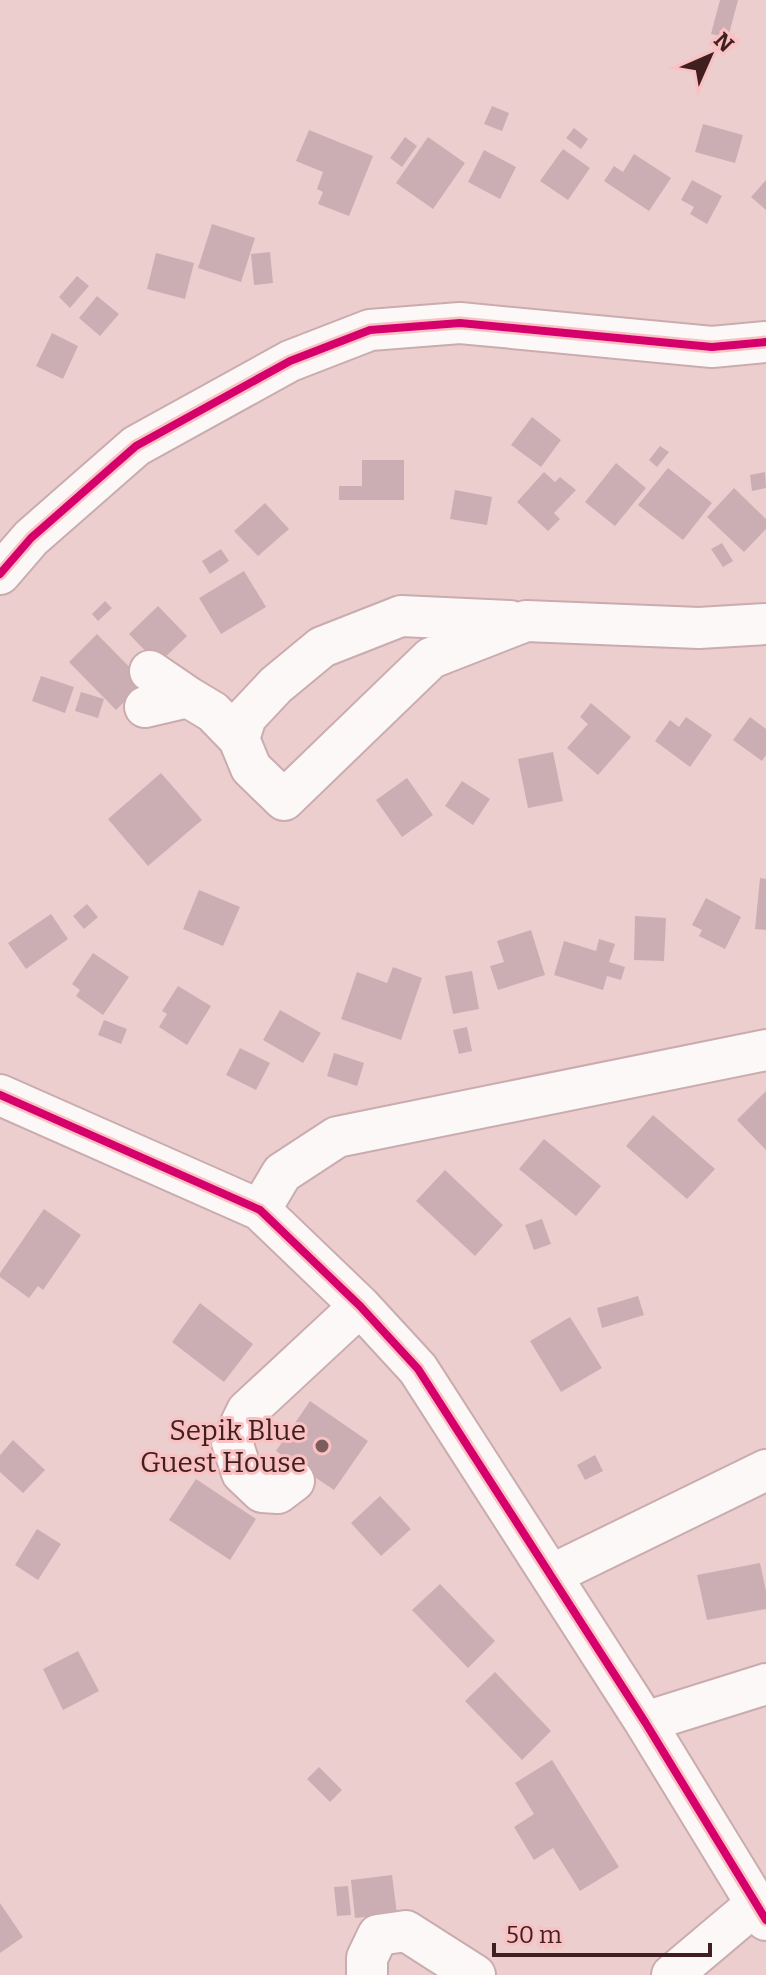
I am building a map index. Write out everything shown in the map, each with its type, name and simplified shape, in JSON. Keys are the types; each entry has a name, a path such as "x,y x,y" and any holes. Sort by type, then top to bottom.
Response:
{"street":[{"path":"0,574 31,538 136,446 290,361 370,330 460,323 712,347 766,342"},
{"path":"239,739 246,717 276,685 322,647 401,616 699,628 766,624"},
{"path":"147,689 188,697 213,712 239,739 251,768 284,800 431,658 526,621"},
{"path":"260,1210 282,1173 337,1137 766,1050"},
{"path":"0,1095 260,1210 360,1306 418,1369 645,1722 761,1912 672,1975"},
{"path":"294,1481 278,1493 262,1492 242,1473 232,1442 247,1411 360,1306"},
{"path":"551,1575 766,1470"},
{"path":"645,1722 766,1684"},
{"path":"367,1975 367,1958 378,1935 406,1931 475,1975"}],"building":[{"path":"720,0 738,0 728,38 711,34"},
{"path":"492,106 509,113 502,131 484,124"},
{"path":"703,124 743,135 735,163 695,152"},
{"path":"574,128 588,139 581,149 566,138"},
{"path":"309,130 373,156 349,216 318,204 323,192 317,189 323,172 296,161"},
{"path":"405,137 417,146 402,167 390,158"},
{"path":"428,137 465,163 433,209 396,183"},
{"path":"563,149 590,168 568,200 540,181"},
{"path":"484,150 516,167 500,199 468,182"},
{"path":"634,154 671,178 649,211 604,181 614,166 623,172"},
{"path":"692,180 722,196 707,224 690,214 694,207 681,200"},
{"path":"766,180 766,210 751,197"},
{"path":"212,224 255,238 241,282 198,268"},
{"path":"270,252 273,283 254,285 251,254"},
{"path":"156,253 194,263 185,299 147,289"},
{"path":"77,276 89,286 70,308 59,297"},
{"path":"97,296 119,314 100,336 79,318"},
{"path":"52,333 78,346 63,379 36,366"},
{"path":"532,417 561,440 541,467 511,445"},
{"path":"660,446 669,452 657,467 649,460"},
{"path":"362,460 404,460 404,500 339,500 339,486 362,486"},
{"path":"616,463 646,488 615,526 585,502"},
{"path":"668,468 712,503 683,540 638,505"},
{"path":"544,472 555,482 560,477 576,490 554,513 560,519 548,531 517,502"},
{"path":"765,472 766,488 752,491 750,475"},
{"path":"734,488 766,519 766,529 744,552 707,517"},
{"path":"455,490 492,497 487,525 450,519"},
{"path":"265,503 289,529 258,556 234,531"},
{"path":"722,543 733,561 723,567 711,549"},
{"path":"221,549 229,561 210,574 202,561"},
{"path":"244,571 266,607 221,634 199,598"},
{"path":"105,601 112,608 98,621 92,614"},
{"path":"158,606 187,636 158,664 129,634"},
{"path":"97,634 144,682 116,710 69,662"},
{"path":"41,676 74,687 65,713 32,701"},
{"path":"81,692 104,699 98,718 75,711"},
{"path":"591,703 631,737 598,775 567,748 588,724 580,717"},
{"path":"686,717 712,735 690,767 655,741 670,720 679,727"},
{"path":"750,717 766,729 766,755 762,761 733,740"},
{"path":"553,752 563,801 528,808 518,759"},
{"path":"161,773 202,820 148,866 108,819"},
{"path":"407,778 433,815 402,837 376,800"},
{"path":"462,781 490,799 473,825 445,806"},
{"path":"760,878 766,879 766,930 755,929"},
{"path":"199,890 240,907 223,946 183,929"},
{"path":"706,898 741,917 725,949 699,936 702,930 692,925"},
{"path":"87,904 98,917 84,929 73,916"},
{"path":"51,914 68,939 26,969 8,943"},
{"path":"635,916 666,918 664,961 634,960"},
{"path":"531,930 545,975 498,990 490,966 504,962 497,941"},
{"path":"599,939 615,944 609,962 625,967 621,980 607,976 603,990 554,975 564,941 596,951"},
{"path":"93,953 129,977 103,1015 76,996 80,990 72,984"},
{"path":"393,967 422,978 401,1040 341,1019 357,972 387,983"},
{"path":"472,971 479,1009 453,1014 445,976"},
{"path":"178,986 211,1006 187,1045 159,1027 167,1014 162,1011"},
{"path":"280,1010 321,1033 303,1063 263,1040"},
{"path":"104,1020 127,1029 121,1044 98,1035"},
{"path":"467,1027 472,1051 459,1054 453,1030"},
{"path":"240,1048 270,1063 256,1090 226,1075"},
{"path":"334,1053 364,1063 357,1086 327,1076"},
{"path":"766,1091 766,1150 737,1120"},
{"path":"653,1115 715,1169 687,1199 626,1146"},
{"path":"544,1139 601,1186 576,1216 519,1169"},
{"path":"445,1170 503,1225 475,1256 416,1201"},
{"path":"44,1209 81,1235 43,1290 38,1286 29,1298 0,1277 0,1273"},
{"path":"542,1219 551,1244 534,1250 525,1225"},
{"path":"638,1296 644,1315 602,1328 597,1308"},
{"path":"200,1303 253,1344 224,1382 172,1342"},
{"path":"570,1317 602,1368 561,1392 530,1341"},
{"name":"Sepik Blue Guest House","path":"310,1401 368,1441 334,1490 276,1451"},
{"path":"13,1440 45,1470 23,1493 0,1472 0,1455"},
{"path":"595,1455 603,1471 585,1480 577,1465"},
{"path":"196,1479 256,1519 230,1560 169,1520"},
{"path":"380,1496 411,1529 381,1556 351,1523"},
{"path":"37,1529 61,1544 38,1580 15,1565"},
{"path":"760,1563 766,1609 707,1620 697,1575"},
{"path":"440,1584 495,1641 468,1668 412,1610"},
{"path":"78,1651 99,1691 63,1710 43,1669"},
{"path":"495,1672 551,1731 522,1760 465,1701"},
{"path":"552,1760 619,1867 580,1891 553,1848 534,1860 514,1827 534,1814 515,1783"},
{"path":"319,1767 342,1790 330,1802 307,1779"},
{"path":"392,1875 397,1914 355,1918 351,1880"},
{"path":"348,1886 351,1915 337,1916 334,1887"},
{"path":"0,1903 23,1937 0,1953"}],"cycle path":[{"path":"0,574 31,538 136,446 290,361 370,330 460,323 712,347 766,342"},
{"path":"0,1095 260,1210 360,1306 418,1369 645,1722 766,1920"}],"place":[{"name":"Sepik Blue Guest House","path":"322,1446"}]}
